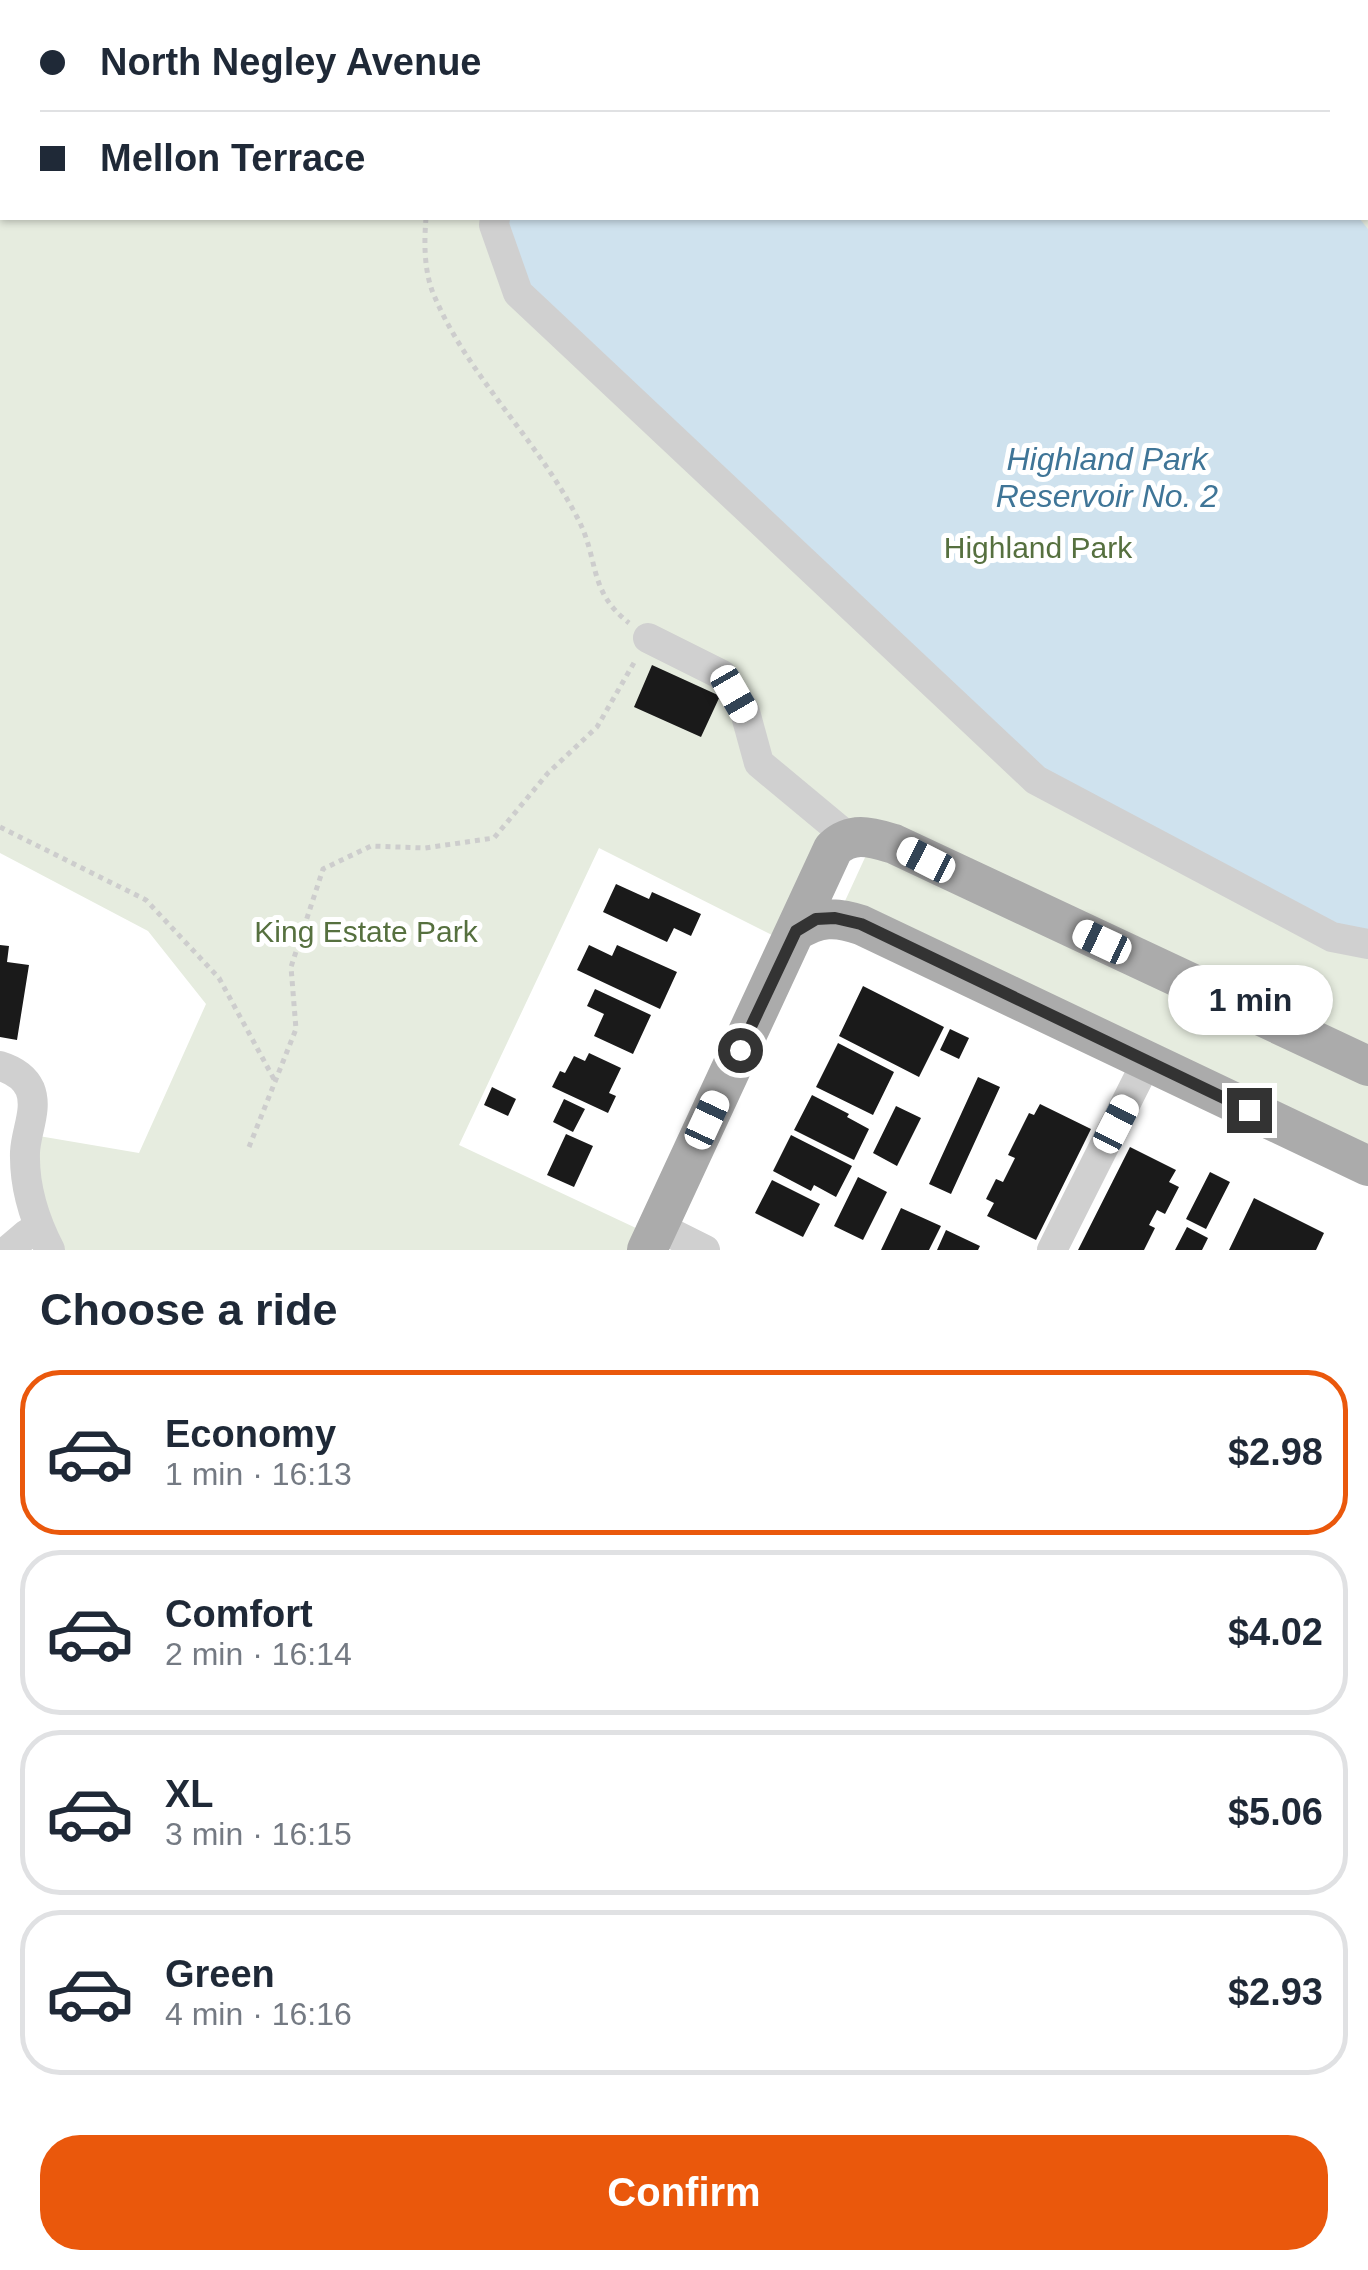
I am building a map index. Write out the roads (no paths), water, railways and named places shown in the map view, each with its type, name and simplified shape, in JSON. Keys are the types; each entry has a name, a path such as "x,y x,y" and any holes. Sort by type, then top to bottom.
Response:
{"main road":[{"path":"652,1238 841,843 871,838 894,844 1368,1066"},
{"path":"796,931 816,919 835,918 861,924 1368,1166"}],"street":[{"path":"495,220 518,293 1036,780 1332,937 1368,944"},
{"path":"648,638 722,675 744,712 759,763 841,843"},
{"path":"1052,1250 1147,1062"},
{"path":"0,1066 20,1075 31,1092 25,1152 27,1188 46,1241"},
{"path":"8,1250 26,1234 46,1241"},
{"path":"652,1238 705,1250"}],"water":[{"name":"Highland Park Reservoir No. 2","path":"507,220 1361,220 1368,229 1368,936 1340,931 1047,779 533,293"}],"park label":[{"name":"Highland Park","path":"1038,548"},
{"name":"King Estate Park","path":"366,932"}]}
